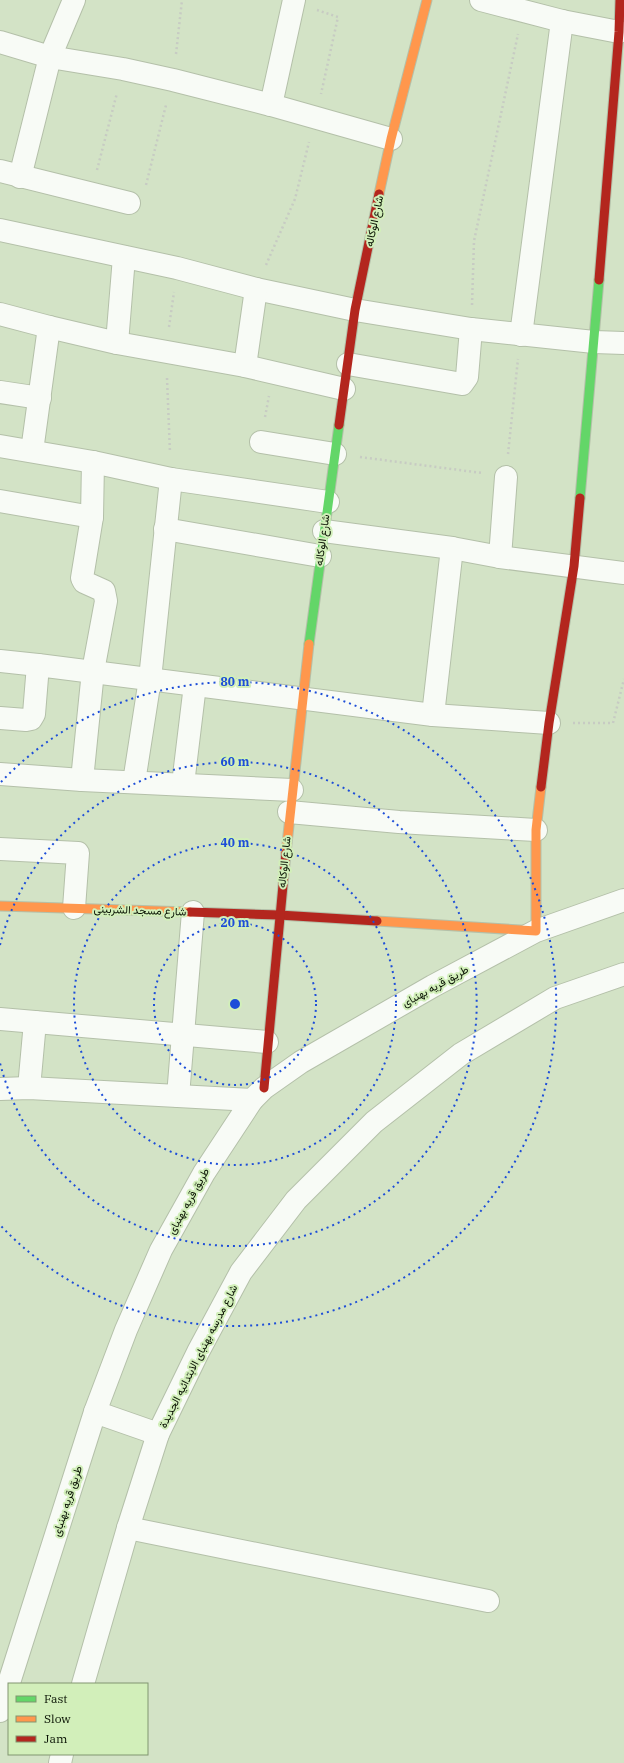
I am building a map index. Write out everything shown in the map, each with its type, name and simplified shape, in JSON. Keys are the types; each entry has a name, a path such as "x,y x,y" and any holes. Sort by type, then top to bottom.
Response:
{"street":[{"path":"74,0 50,58 10,174 129,203"},
{"name":"شارع الوكاله","path":"258,1094 267,1042 289,812 302,698 320,556 355,310 392,139 427,0"},
{"path":"481,0 523,12 619,32"},
{"path":"536,931 536,830 549,723 574,566 594,342 619,32 620,0"},
{"path":"271,104 294,1"},
{"path":"521,335 562,21"},
{"path":"0,42 50,58 123,68 271,104 315,118 392,139"},
{"path":"0,230 177,268 256,290 355,310 471,329 594,342 624,343"},
{"path":"117,343 124,257"},
{"path":"245,366 256,290"},
{"path":"0,314 117,343 166,350 245,366 344,389"},
{"path":"32,451 49,327"},
{"path":"348,364 462,384 467,377 471,329"},
{"path":"0,392 40,398"},
{"path":"261,442 335,454"},
{"path":"0,446 94,462 171,479 328,502"},
{"path":"82,780 93,671 106,601 104,591 84,582 82,578 92,517 94,462"},
{"path":"500,557 506,476"},
{"path":"134,782 150,679 171,479"},
{"path":"0,502 92,517"},
{"path":"165,529 320,556"},
{"path":"324,530 452,548 500,557 624,573"},
{"path":"433,715 452,548"},
{"path":"0,661 93,671 433,715 549,723"},
{"path":"0,718 31,719 34,714 38,665"},
{"path":"183,784 195,685"},
{"path":"0,774 82,780 292,790"},
{"path":"289,812 398,822 536,830"},
{"path":"0,849 78,853 74,908"},
{"name":"طريق قريه بهنباى","path":"9,1683 95,1412 126,1330 161,1250 204,1173 258,1094 301,1062 341,1038 433,986 536,931 624,900"},
{"name":"شارع مسجد الشربينى","path":"0,906 279,915 536,931"},
{"path":"178,1096 192,912"},
{"name":"شارع مدرسه بهنباى الابتدائيه الجديدة","path":"83,1683 128,1528 158,1434 198,1352 241,1272 296,1200 374,1122 461,1054 556,998 624,974"},
{"path":"0,1019 267,1042"},
{"path":"29,1088 35,1022"},
{"path":"0,1089 29,1088 178,1096 258,1094"},
{"path":"95,1412 158,1434"},
{"path":"128,1528 488,1601"},
{"name":"طريق قريه بهنباى","path":"0,1711 8,1686"}],"path":[{"path":"129,203 143,198 172,80 182,0"},
{"path":"256,290 295,199 338,18 294,1"},
{"path":"471,329 474,241 523,12"},
{"path":"91,193 123,68"},
{"path":"171,479 166,350 177,268"},
{"path":"335,454 506,476 521,335"},
{"path":"261,442 274,372"},
{"path":"549,723 613,723 624,679"}],"traffic: fast":[{"path":"580,498 599,280"},
{"path":"309,644 339,425"}],"traffic: slow":[{"path":"379,194 391,139 427,0"},
{"path":"286,853 309,644"},
{"path":"377,921 536,931 536,830 541,787"},
{"path":"0,906 190,912"}],"traffic: jam":[{"path":"599,280 619,32 620,0"},
{"path":"339,425 355,310 379,194"},
{"path":"541,787 549,723 574,566 580,498"},
{"path":"264,1088 286,853"},
{"path":"190,912 279,915 377,921"}]}
